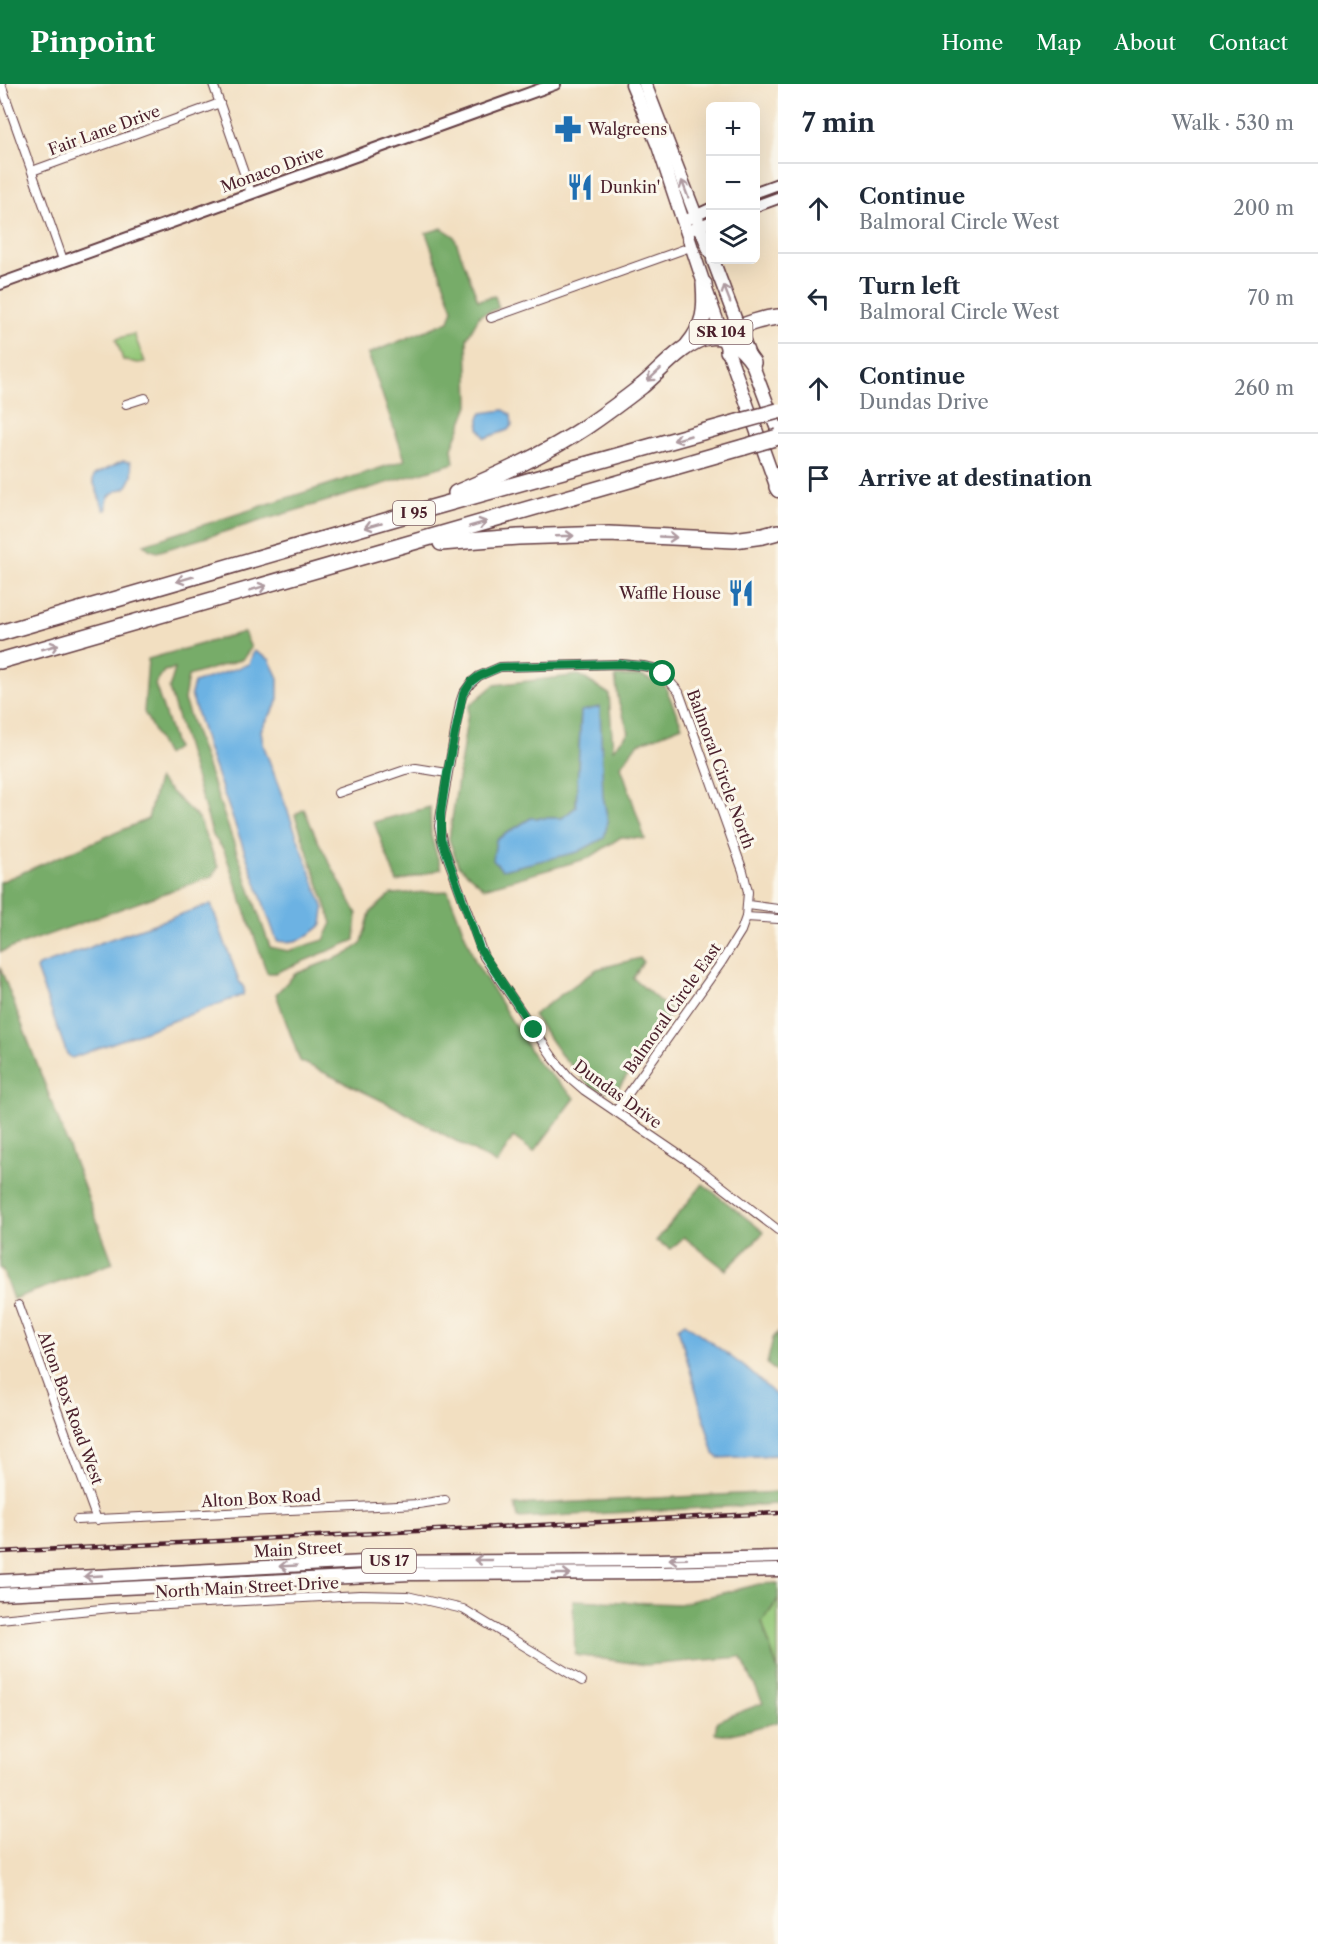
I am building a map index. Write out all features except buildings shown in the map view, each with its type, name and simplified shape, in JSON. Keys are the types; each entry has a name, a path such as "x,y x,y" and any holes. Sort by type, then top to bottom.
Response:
{"highway":[{"path":"399,517 509,470 559,444 636,391 684,349 698,333 705,306 704,284"},
{"path":"684,349 706,337 730,339 768,318 778,317"},
{"path":"730,339 746,353 753,363"},
{"name":"I 95","path":"0,633 399,517 778,411"},
{"name":"I 95","path":"0,661 778,437"},
{"path":"402,547 472,540 609,534 734,540 777,533"}],"main road":[{"name":"SR 104","path":"632,84 658,146 706,243"},
{"name":"SR 104","path":"645,84 696,224 693,246 704,284 730,339"},
{"name":"SR 104","path":"714,264 730,339 778,489"},
{"name":"SR 104","path":"753,363 778,432"},
{"name":"Main Street","path":"0,1581 364,1562 778,1557"},
{"name":"Main Street","path":"0,1594 410,1574 710,1573 778,1570"}],"street":[{"path":"1,84 63,260"},
{"path":"213,84 252,193"},
{"name":"Monaco Drive","path":"0,284 555,84"},
{"name":"Fair Lane Drive","path":"32,171 220,103"},
{"path":"760,191 778,184"},
{"path":"760,205 778,198"},
{"path":"696,224 710,210"},
{"path":"491,318 693,246"},
{"path":"126,404 145,398"},
{"name":"Dundas Drive","path":"673,683 653,668 621,664 500,667 479,676 471,682 463,694 447,773 440,819 441,838 480,949 561,1069 584,1090 711,1177 778,1230"},
{"name":"Balmoral Circle North","path":"673,683 679,692 742,866 747,886 748,905"},
{"path":"338,793 405,770 416,768 447,773"},
{"path":"748,905 778,909"},
{"name":"Balmoral Circle East","path":"616,1112 722,963 741,931 748,905"},
{"path":"746,917 778,919"},
{"name":"Alton Box Road West","path":"19,1305 97,1520"},
{"name":"Alton Box Road","path":"77,1520 419,1504 445,1500"},
{"path":"710,1559 710,1573"},
{"name":"North Main Street Drive","path":"0,1619 111,1608 360,1595 407,1596 463,1609 582,1681"}],"green space":[{"path":"442,228 454,236 478,300 495,296 499,308 480,315 467,338 469,405 452,448 454,463 157,552 149,549 144,544 405,460 368,354 449,321 453,309 426,233"},
{"path":"134,334 145,362 123,360 116,339"},
{"path":"244,632 251,648 243,659 188,676 184,700 270,947 288,951 324,940 332,923 295,815 304,809 317,839 357,914 355,940 275,973 267,973 224,850 213,836 169,689 175,669 164,671 155,684 176,748 166,755 144,712 148,659"},
{"path":"579,675 609,694 613,749 629,732 619,704 615,676 642,676 665,686 682,726 637,744 621,766 645,839 621,837 589,858 484,888 458,865 449,839 469,706 494,685","holes":["581,712 608,821 496,840 531,818 562,818 576,807"]},
{"path":"158,779 199,819 218,867 213,876 0,952 0,882 148,819"},
{"path":"430,807 431,836 441,869 397,882 374,822"},
{"path":"448,891 476,963 537,1062 575,1098 534,1152 513,1137 497,1164 393,1106 300,1061 276,994 295,974 349,953 362,942 370,913 391,894"},
{"path":"640,958 643,962 633,978 672,1012 615,1093 591,1087 561,1055 533,1015 597,969"},
{"path":"0,967 113,1263 13,1299 2,1269 0,1269"},
{"path":"703,1184 764,1232 726,1270 684,1237 671,1249 656,1241"},
{"path":"778,1332 778,1373 767,1364 773,1338"},
{"path":"778,1492 778,1504 518,1518 515,1505"},
{"path":"778,1583 778,1600 762,1622 778,1671 778,1722 728,1735 715,1733 717,1721 763,1703 741,1657 646,1665 575,1655 573,1600 679,1604 759,1584"},
{"path":"778,1600 778,1671 762,1622"}],"water":[{"path":"504,410 511,415 512,425 508,430 485,438 479,428 479,418 482,413"},
{"path":"123,461 130,462 133,473 131,479 126,488 118,490 108,498 107,510 104,510 93,481 94,475"},
{"path":"254,651 269,659 278,678 278,702 261,730 263,744 324,909 322,925 306,937 291,942 277,941 207,747 191,694 194,683 249,664"},
{"path":"600,707 603,797 608,821 604,838 578,852 502,870 493,860 496,840 531,818 562,818 576,807 581,711"},
{"path":"211,904 239,981 244,988 243,995 72,1058 67,1054 36,969 38,966"},
{"path":"685,1323 746,1368 778,1397 778,1455 719,1458 714,1454 678,1328"}],"railway":[{"path":"0,1552 778,1513"}],"place":[{"name":"Walgreens","path":"568,129"},
{"name":"Dunkin'","path":"580,187"},
{"name":"Waffle House","path":"741,593"}],"route":[{"path":"534,1030 480,949 441,838 441,813 447,773 463,694 471,682 479,676 500,667 621,664 653,668 663,674"}]}
